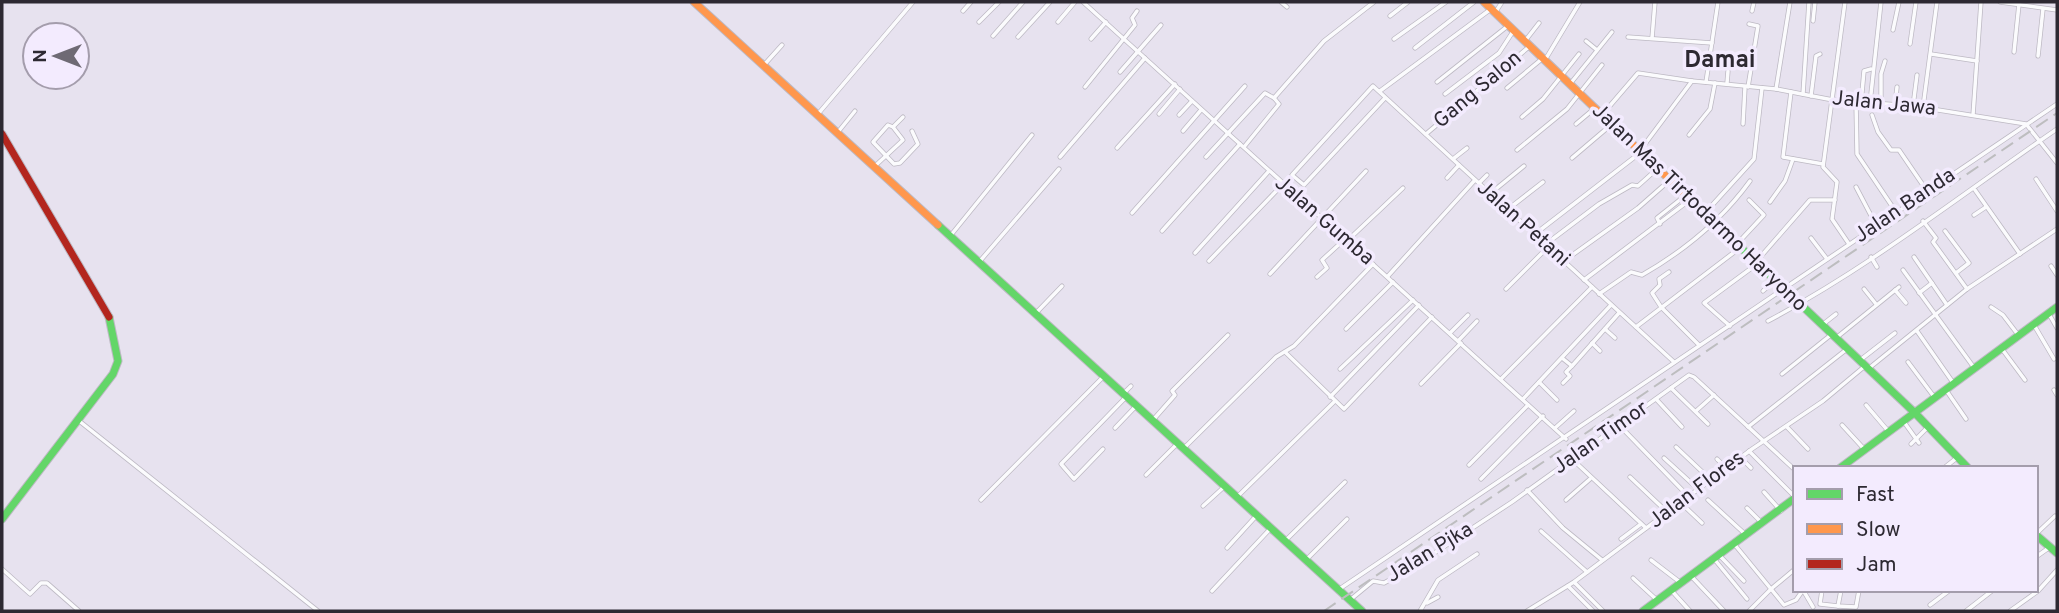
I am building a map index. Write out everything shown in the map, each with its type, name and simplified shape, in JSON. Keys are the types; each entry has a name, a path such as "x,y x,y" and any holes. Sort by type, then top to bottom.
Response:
{"street":[{"path":"694,2 1362,611"},
{"path":"818,114 913,2"},
{"path":"963,11 971,2"},
{"path":"979,22 999,2"},
{"path":"993,36 1023,2"},
{"path":"1018,37 1050,2"},
{"path":"1059,22 1075,2"},
{"name":"Jalan Gumba","path":"1083,2 1566,439"},
{"path":"1281,2 1287,7"},
{"path":"1274,98 1324,41 1367,4 1374,2"},
{"path":"1390,16 1408,2"},
{"path":"1394,39 1446,2"},
{"path":"1415,48 1474,2"},
{"name":"Jalan Mas Tirtodarmo Haryono","path":"1484,2 1915,413 1966,466"},
{"path":"1380,91 1502,2"},
{"path":"1507,88 1544,59 1580,2"},
{"path":"1651,38 1656,2"},
{"path":"1706,82 1718,2"},
{"path":"1752,11 1754,2"},
{"path":"1776,89 1790,2"},
{"path":"1803,94 1809,2"},
{"path":"1813,21 1815,2"},
{"path":"1845,2 1823,170 1837,182 1832,219 1849,244"},
{"path":"1870,103 1871,69 1881,2"},
{"path":"1893,30 1899,2"},
{"path":"1910,44 1916,2"},
{"path":"1923,107 1937,2"},
{"path":"1973,115 1981,2"},
{"path":"2002,2 2057,10"},
{"path":"2014,52 2019,4"},
{"path":"2038,55 2043,8"},
{"path":"1085,87 1135,25 1132,18 1138,11"},
{"path":"1091,39 1106,22"},
{"name":"Gang Salon","path":"1426,134 1528,44 1539,23"},
{"path":"1743,124 1746,87 1758,26 1749,24"},
{"path":"1120,72 1161,25"},
{"path":"1437,82 1511,28"},
{"path":"1445,94 1493,59 1511,28"},
{"path":"1570,84 1612,32"},
{"path":"1629,37 1712,43"},
{"path":"1586,41 1597,50"},
{"path":"764,65 782,45"},
{"path":"1522,117 1563,77 1579,54"},
{"path":"1811,96 1816,56 1820,54"},
{"path":"1931,54 1978,61"},
{"path":"1060,157 1145,58"},
{"path":"1881,104 1885,61"},
{"path":"1517,150 1567,109 1602,65"},
{"path":"1861,103 1864,71 1871,69"},
{"path":"1727,84 1728,71"},
{"name":"Jalan Jawa","path":"1602,115 1638,73 1776,89 1833,100 1923,107 2026,124"},
{"path":"1913,106 1917,75"},
{"path":"1535,234 1577,205 1641,151 1692,81"},
{"path":"1689,135 1710,109 1715,83"},
{"path":"1871,83 1881,83"},
{"path":"1117,148 1175,84"},
{"path":"1132,213 1245,86"},
{"name":"Jalan Petani","path":"1297,181 1292,173 1373,86 1674,362"},
{"path":"1895,105 1896,87"},
{"path":"1705,212 1754,159 1762,88"},
{"path":"1159,114 1180,89"},
{"path":"1791,92 1783,155 1823,164"},
{"path":"1162,231 1279,104 1265,93 1206,158"},
{"path":"1289,188 1297,181 1304,185 1385,98"},
{"path":"1179,115 1192,101"},
{"path":"1856,102 1857,154 1896,212"},
{"name":"Jalan Banda","path":"1784,289 2057,104"},
{"path":"1576,124 1595,108"},
{"path":"1183,131 1201,110"},
{"path":"838,132 855,111"},
{"path":"1872,115 1884,143 1891,150 1899,150 1927,191"},
{"path":"893,127 903,117"},
{"path":"1572,158 1612,124"},
{"path":"2026,124 2057,163"},
{"path":"875,166 887,155 903,140 893,127 887,125 873,142 887,155 894,164 900,163 918,144 912,131"},
{"path":"1768,321 1800,304 1923,221 1975,190 2057,129"},
{"path":"2,134 113,327 117,368 2,519"},
{"path":"951,235 1032,135"},
{"path":"1453,159 1467,148"},
{"path":"1770,202 1785,181 1793,159"},
{"path":"1447,178 1459,165"},
{"path":"1491,193 1524,166"},
{"path":"1506,289 1547,245 1585,214 1632,185 1638,186 1658,167"},
{"path":"980,261 1059,169"},
{"path":"1270,274 1322,220 1343,192 1366,171"},
{"path":"1195,253 1269,172"},
{"path":"1388,276 1477,182 1487,175"},
{"path":"2036,179 2057,211"},
{"path":"1563,261 1638,208 1671,180"},
{"path":"1599,294 1629,274 1642,275 1661,264 1715,223 1750,181"},
{"path":"1507,210 1543,183"},
{"path":"1209,261 1283,184"},
{"path":"1856,187 1867,212 1877,225"},
{"path":"1317,277 1327,268 1322,260 1403,188"},
{"path":"1975,190 2020,255"},
{"path":"1584,280 1660,223 1689,196"},
{"path":"1636,327 1739,246 1764,215 1749,200"},
{"path":"1730,326 1704,303 1757,263 1810,200 1835,200"},
{"path":"1577,205 1585,214"},
{"path":"1974,215 1986,207"},
{"path":"1923,221 1967,289"},
{"path":"1864,365 1917,331 1967,289 2057,229"},
{"path":"1945,231 1969,263 1956,273"},
{"path":"1811,238 1827,259"},
{"path":"1871,257 1877,267"},
{"path":"1914,257 1947,305"},
{"path":"1146,475 1276,357 1285,352 1373,264"},
{"path":"2051,267 2057,275"},
{"path":"1903,270 1975,369"},
{"path":"1669,272 1660,279 1660,285 1652,293 1661,307 1699,345"},
{"path":"1763,291 1774,280"},
{"path":"1346,329 1393,282"},
{"path":"1919,293 1932,283"},
{"path":"1037,313 1062,286"},
{"path":"1501,379 1592,287"},
{"path":"1782,374 1897,288 1906,303"},
{"path":"1338,590 1566,439 1674,362 1784,289"},
{"path":"1864,289 1876,305"},
{"path":"1340,369 1413,300"},
{"path":"1330,397 1419,305"},
{"path":"1523,399 1611,305"},
{"path":"1991,307 2003,315 2019,335"},
{"path":"1844,466 2057,307"},
{"path":"1574,380 1566,372 1619,313"},
{"path":"1822,325 1836,314"},
{"path":"2049,314 2057,328"},
{"path":"1450,333 1468,315"},
{"path":"1285,352 1334,402 1341,408 1346,408 1432,317"},
{"path":"1421,384 1478,321"},
{"path":"2034,325 2054,359"},
{"path":"1605,328 1615,338"},
{"path":"1589,329 1597,337"},
{"path":"1917,331 1954,384"},
{"path":"1864,365 1895,333"},
{"path":"1153,419 1175,395 1172,391 1228,335"},
{"path":"1575,343 1584,352"},
{"path":"1592,343 1600,351"},
{"path":"1748,427 1847,349"},
{"path":"2002,349 2025,380"},
{"path":"1562,358 1572,366"},
{"path":"1908,362 1935,398"},
{"name":"Jalan Flores","path":"1527,611 1574,582 1667,512 1682,504 1749,451 1787,427 1864,365"},
{"name":"Jalan Timor","path":"1512,502 1690,375 1714,395"},
{"path":"981,500 1104,376"},
{"path":"1563,383 1570,376"},
{"path":"1539,382 1557,400"},
{"path":"1103,449 1074,478 1061,464 1131,386"},
{"path":"1671,388 1709,424"},
{"path":"1946,390 1966,419"},
{"path":"2054,390 2057,395"},
{"path":"1696,411 1714,395 1793,468"},
{"path":"1656,399 1682,427"},
{"path":"1237,497 1334,402"},
{"path":"1115,428 1137,405"},
{"path":"1469,465 1528,405"},
{"path":"1866,405 1889,432"},
{"path":"1555,428 1574,411"},
{"path":"1481,479 1543,416"},
{"path":"78,420 318,611"},
{"path":"1904,422 1919,443"},
{"path":"1842,425 1866,450"},
{"path":"1620,426 1689,497"},
{"path":"1787,427 1808,449"},
{"path":"1911,443 1928,427"},
{"path":"1676,447 1712,481"},
{"path":"1749,451 1793,496"},
{"path":"1947,466 1958,457"},
{"path":"1664,458 1699,490"},
{"path":"1741,458 1751,468"},
{"path":"1572,459 1590,479 1646,528"},
{"path":"1717,459 1727,468"},
{"path":"1630,477 1667,512"},
{"path":"1566,500 1590,479"},
{"path":"1285,541 1345,482"},
{"path":"1203,506 1225,486"},
{"path":"1527,490 1563,528 1602,561"},
{"path":"1764,492 1782,511"},
{"path":"1708,500 1747,536"},
{"path":"1643,611 1782,511 1793,500"},
{"name":"Jalan Pjka","path":"1350,600 1373,581 1385,583 1413,568 1512,502"},
{"path":"1682,504 1702,523"},
{"path":"1747,508 1763,524"},
{"path":"1227,548 1257,515"},
{"path":"2038,535 2056,516"},
{"path":"1306,560 1347,519"},
{"path":"1621,539 1641,524"},
{"path":"1212,591 1271,528"},
{"path":"1541,531 1587,572"},
{"path":"2038,537 2057,553"},
{"path":"1735,545 1784,605 1796,600 1802,592"},
{"path":"2038,556 2050,547"},
{"path":"1427,603 1427,597 1438,580 1477,554"},
{"path":"1718,558 1744,581"},
{"path":"1718,558 1747,599"},
{"path":"1651,559 1681,583"},
{"path":"2,569 30,594 41,583 47,583 79,611"},
{"path":"2038,591 2057,570"},
{"path":"1749,611 1793,571"},
{"path":"1692,576 1724,611"},
{"path":"1633,578 1658,601"},
{"path":"1574,582 1603,611"},
{"path":"1568,586 1593,611"},
{"path":"1671,590 1689,611"},
{"path":"1804,592 1813,607"},
{"path":"1822,592 1820,604 1856,607 1859,592"},
{"path":"1838,606 1841,592"},
{"path":"1930,606 1948,592"},
{"path":"1966,611 1990,592"},
{"path":"2010,611 2037,592"},
{"path":"1420,611 1438,597"}],"railway":[{"path":"1324,611 2057,113"}],"traffic: fast":[{"path":"938,225 1362,611"},
{"path":"1736,243 1915,413 1966,466"},
{"path":"1843,466 2057,307"},
{"path":"2,519 113,374 118,361 109,317"},
{"path":"1643,611 1793,499"},
{"path":"2038,537 2057,553"}],"traffic: slow":[{"path":"694,2 938,225"},
{"path":"1484,2 1736,243"}],"traffic: jam":[{"path":"2,134 109,317"}],"district":[{"name":"Damai","path":"1720,61"}]}
